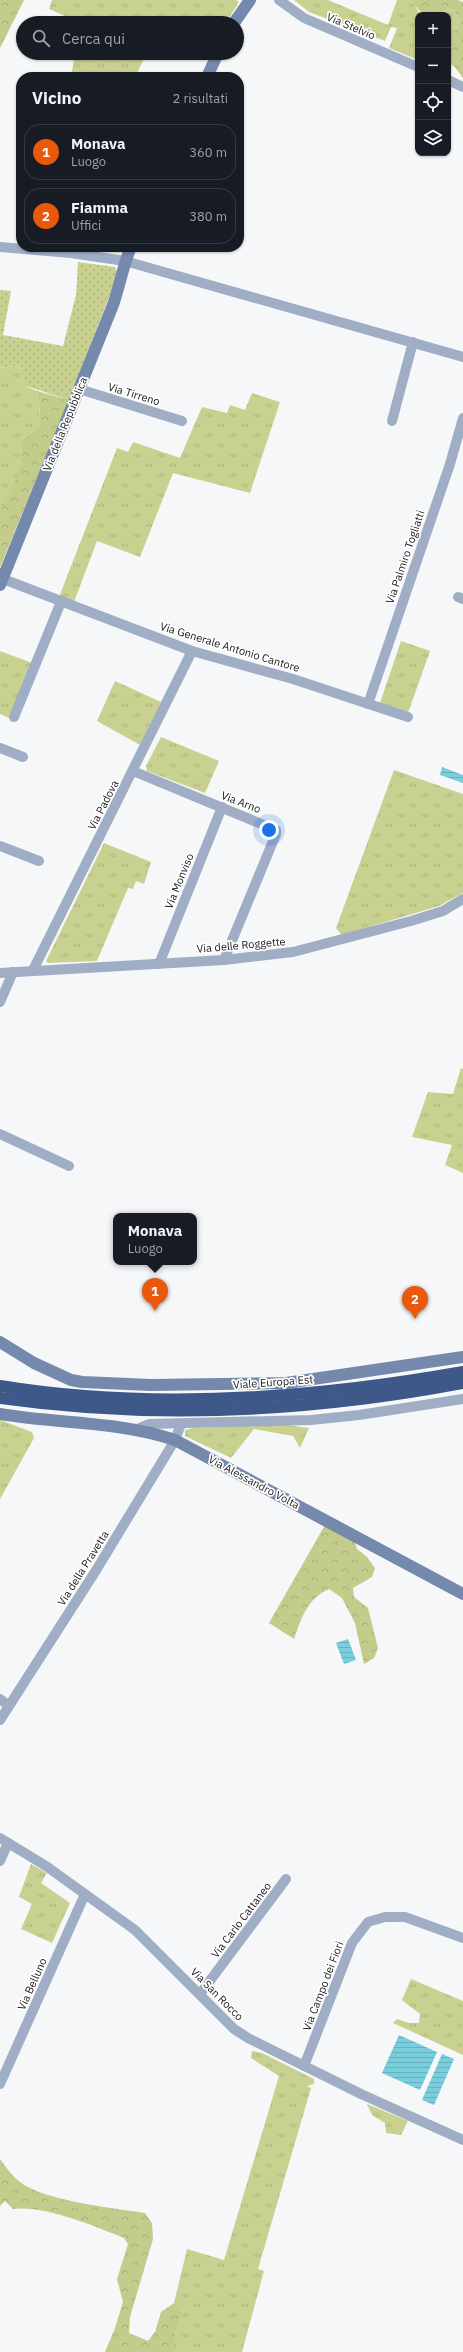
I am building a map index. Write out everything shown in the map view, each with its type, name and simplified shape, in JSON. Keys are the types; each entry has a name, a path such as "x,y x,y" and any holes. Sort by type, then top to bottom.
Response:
{"highway":[{"path":"0,1386 102,1396 172,1399 254,1398 339,1391 463,1372"},
{"path":"0,1398 100,1408 224,1410 341,1403 463,1384"}],"street":[{"path":"239,16 250,0"},
{"name":"Via Stelvio","path":"279,0 304,18 415,66"},
{"path":"209,72 215,60"},
{"path":"451,81 463,87"},
{"path":"0,248 16,249"},
{"path":"57,252 125,261 252,298 463,356"},
{"name":"Via della Repubblica","path":"1,582 113,305 124,274 125,261 129,252"},
{"path":"392,421 412,342"},
{"name":"Via Tirreno","path":"79,389 182,421"},
{"name":"Via Palmiro Togliatti","path":"368,704 450,464 463,418"},
{"name":"Via Generale Antonio Cantore","path":"1,582 61,602 192,651 293,679 408,717"},
{"path":"14,717 61,602"},
{"name":"Via Padova","path":"33,970 192,651"},
{"path":"0,748 23,758"},
{"name":"Via Arno","path":"133,771 272,827 276,831 224,960"},
{"name":"Via Monviso","path":"159,964 222,807"},
{"path":"0,846 39,861"},
{"name":"Via delle Roggette","path":"0,973 224,960 293,952 318,947 443,911 463,899"},
{"path":"0,1002 13,972"},
{"path":"0,1134 69,1166"},
{"name":"Viale Europa Est","path":"0,1342 50,1371 82,1382 188,1386 286,1383 463,1357"},
{"path":"137,1429 149,1424 325,1419 463,1399"},
{"name":"Via Alessandro Volta","path":"0,1414 29,1419 137,1429 175,1440 463,1594"},
{"name":"Via della Pravetta","path":"0,1720 89,1583 175,1440 181,1424"},
{"path":"0,1699 9,1706"},
{"path":"0,1861 4,1840"},
{"name":"Via San Rocco","path":"4,1840 85,1894 135,1930 234,2029 304,2066 463,2140"},
{"name":"Via Carlo Cattaneo","path":"200,1994 286,1879"},
{"name":"Via Belluno","path":"0,2084 85,1894"},
{"name":"Via Campo dei Fiori","path":"304,2066 352,1942 368,1922 385,1916 405,1916 463,1938"}],"green space":[{"path":"0,0 24,0 0,48"},
{"path":"52,0 236,0 239,2 230,16 65,16 49,9"},
{"path":"294,0 328,0 388,25 397,0 411,0 419,12 415,12 415,59 389,48 397,28 391,27 385,41 309,12"},
{"path":"411,0 458,0 463,2 463,78 454,66 451,65 451,32 458,28 459,21 455,11 449,9 442,12 422,12"},
{"path":"449,9 455,11 459,21 458,28 451,32 451,12 442,12"},
{"path":"74,60 144,60 138,72 72,72"},
{"path":"78,262 115,267 118,274 69,400 23,385 20,365 0,368 0,290 11,291 3,335 63,346 76,295"},
{"path":"20,365 23,385 37,391 40,413 38,428 20,441 21,461 19,471 0,517 0,368"},
{"path":"37,391 69,400 0,567 0,517 6,498 21,463 20,441 38,428 40,413"},
{"path":"252,393 280,402 250,493 173,473 140,557 97,541 74,602 59,597 117,448 128,452 133,442 180,458 202,407 227,413 230,405 245,410"},
{"path":"401,641 430,651 408,713 380,703"},
{"path":"0,651 32,663 9,718 0,714"},
{"path":"115,681 161,702 140,745 97,721"},
{"path":"161,737 219,761 205,793 147,771 146,766"},
{"path":"394,770 463,794 463,893 439,906 342,935 336,928"},
{"path":"104,843 151,862 144,884 136,881 133,889 128,888 97,961 48,963 46,961"},
{"path":"461,1068 463,1069 463,1173 445,1165 452,1145 412,1137 428,1092 453,1094"},
{"path":"0,1420 32,1432 34,1438 0,1499"},
{"path":"280,1424 309,1428 300,1448 293,1436 254,1429 231,1458 185,1436 185,1430 193,1428"},
{"path":"325,1525 355,1542 357,1549 367,1557 375,1568 372,1577 353,1588 354,1597 368,1608 378,1648 374,1658 364,1664 355,1623 342,1598 329,1589 310,1603 294,1639 269,1623"},
{"path":"31,1864 47,1873 41,1883 70,1903 52,1943 21,1929 32,1904 19,1897"},
{"path":"411,1979 463,2001 463,2055 393,2023 397,2019 409,2023 419,2023 420,2014 402,2000"},
{"path":"252,2051 262,2053 314,2079 314,2084 307,2086 311,2088 258,2269 264,2271 242,2352 175,2352 175,2334 183,2313 174,2303 187,2249 224,2260 279,2076 251,2058"},
{"path":"367,2104 408,2121 401,2135 386,2133 385,2123 372,2115"},
{"path":"0,2159 20,2182 31,2189 80,2203 145,2213 152,2223 153,2239 130,2317 129,2333 148,2341 155,2332 161,2312 174,2303 183,2313 175,2334 175,2352 105,2352 115,2328 123,2302 117,2279 128,2244 124,2238 54,2213 40,2210 13,2209 5,2201 0,2206"}],"water":[{"path":"442,767 463,775 463,783 440,775"},
{"path":"348,1639 356,1660 344,1664 336,1643"},
{"path":"399,2035 437,2052 420,2090 382,2073"},
{"path":"442,2054 454,2059 434,2105 422,2100"}],"place":[{"name":"Monava","path":"155,1311"},
{"name":"Fiamma","path":"415,1319"}]}
